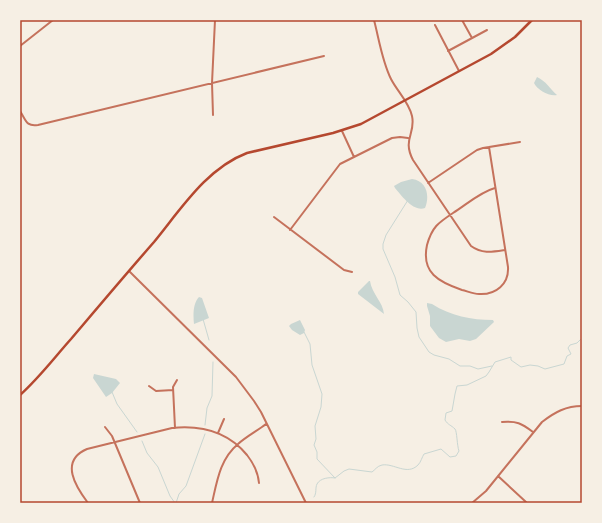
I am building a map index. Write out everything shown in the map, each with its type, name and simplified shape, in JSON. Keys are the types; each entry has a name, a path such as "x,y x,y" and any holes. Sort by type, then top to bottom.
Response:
{"main road":[{"path":"20,396 129,271 203,182 229,161 248,152 342,131 361,124 499,49 526,27 532,20"}],"street":[{"path":"20,46 53,20"},
{"path":"213,115 212,83 215,20"},
{"path":"374,20 389,76 405,101 413,118 408,150 410,155 467,241 476,250 488,252 505,250"},
{"path":"462,20 472,38"},
{"path":"435,25 459,72"},
{"path":"448,51 487,30"},
{"path":"20,111 29,124 33,126 324,56"},
{"path":"342,131 354,157"},
{"path":"290,230 342,163 392,138 409,138"},
{"path":"428,183 477,150 520,142"},
{"path":"489,147 508,272 503,284 497,290 489,294 478,294 444,283 437,279 429,269 426,256 430,234 433,228 439,222 486,192 495,188"},
{"path":"274,217 344,270 352,272"},
{"path":"129,271 236,377 254,401 306,503"},
{"path":"175,428 173,387 177,380"},
{"path":"149,386 156,391 173,390"},
{"path":"473,503 498,476 542,422 558,411 571,407 582,406"},
{"path":"218,433 224,419"},
{"path":"502,422 519,422 533,432"},
{"path":"212,503 221,467 227,455 237,444 266,424"},
{"path":"105,427 110,432 140,503"},
{"path":"88,503 80,493 75,483 72,469 76,456 84,451 114,442 175,428 199,428 218,433 237,444 248,456 256,469 258,483"},
{"path":"498,476 526,502"}],"shaded area":[{"path":"537,77 557,95 547,94 538,88 534,83"},
{"path":"412,179 421,183 426,190 427,199 425,208 421,209 412,206 404,199 394,186"},
{"path":"369,281 382,306 384,314 358,294 358,292"},
{"path":"199,297 202,298 209,318 194,324 195,306"},
{"path":"427,303 432,304 446,312 477,319 493,320 494,322 476,339 470,341 459,339 446,342 439,338 430,326 430,316"},
{"path":"300,320 305,330 304,333 300,335 289,326"},
{"path":"94,374 116,379 120,383 112,393 106,397 93,378"}],"waterway":[{"path":"408,200 386,235 383,249 395,277 400,295 416,312 419,337 429,352 449,359 460,366 470,366 478,369 492,366"},
{"path":"203,319 209,340"},
{"path":"304,332 310,344 312,365 322,394 321,407 315,426 316,439 314,445 317,452 317,459 335,478"},
{"path":"314,497 317,484 320,480 335,478 349,469 372,472 382,465 405,469 414,468 418,465 424,454 441,449 450,457 456,456 459,451 456,430 445,420 446,413 452,411 457,386 467,385 486,376 495,362 511,357 511,360 521,367 530,365 545,369 564,364 567,356 571,354 568,348 570,345 577,343 582,338"},
{"path":"205,425 207,408 212,396 213,362"},
{"path":"112,392 117,404 137,432"},
{"path":"176,503 179,494 186,486 205,434"},
{"path":"142,441 147,453 158,467 170,496 175,503"}]}
